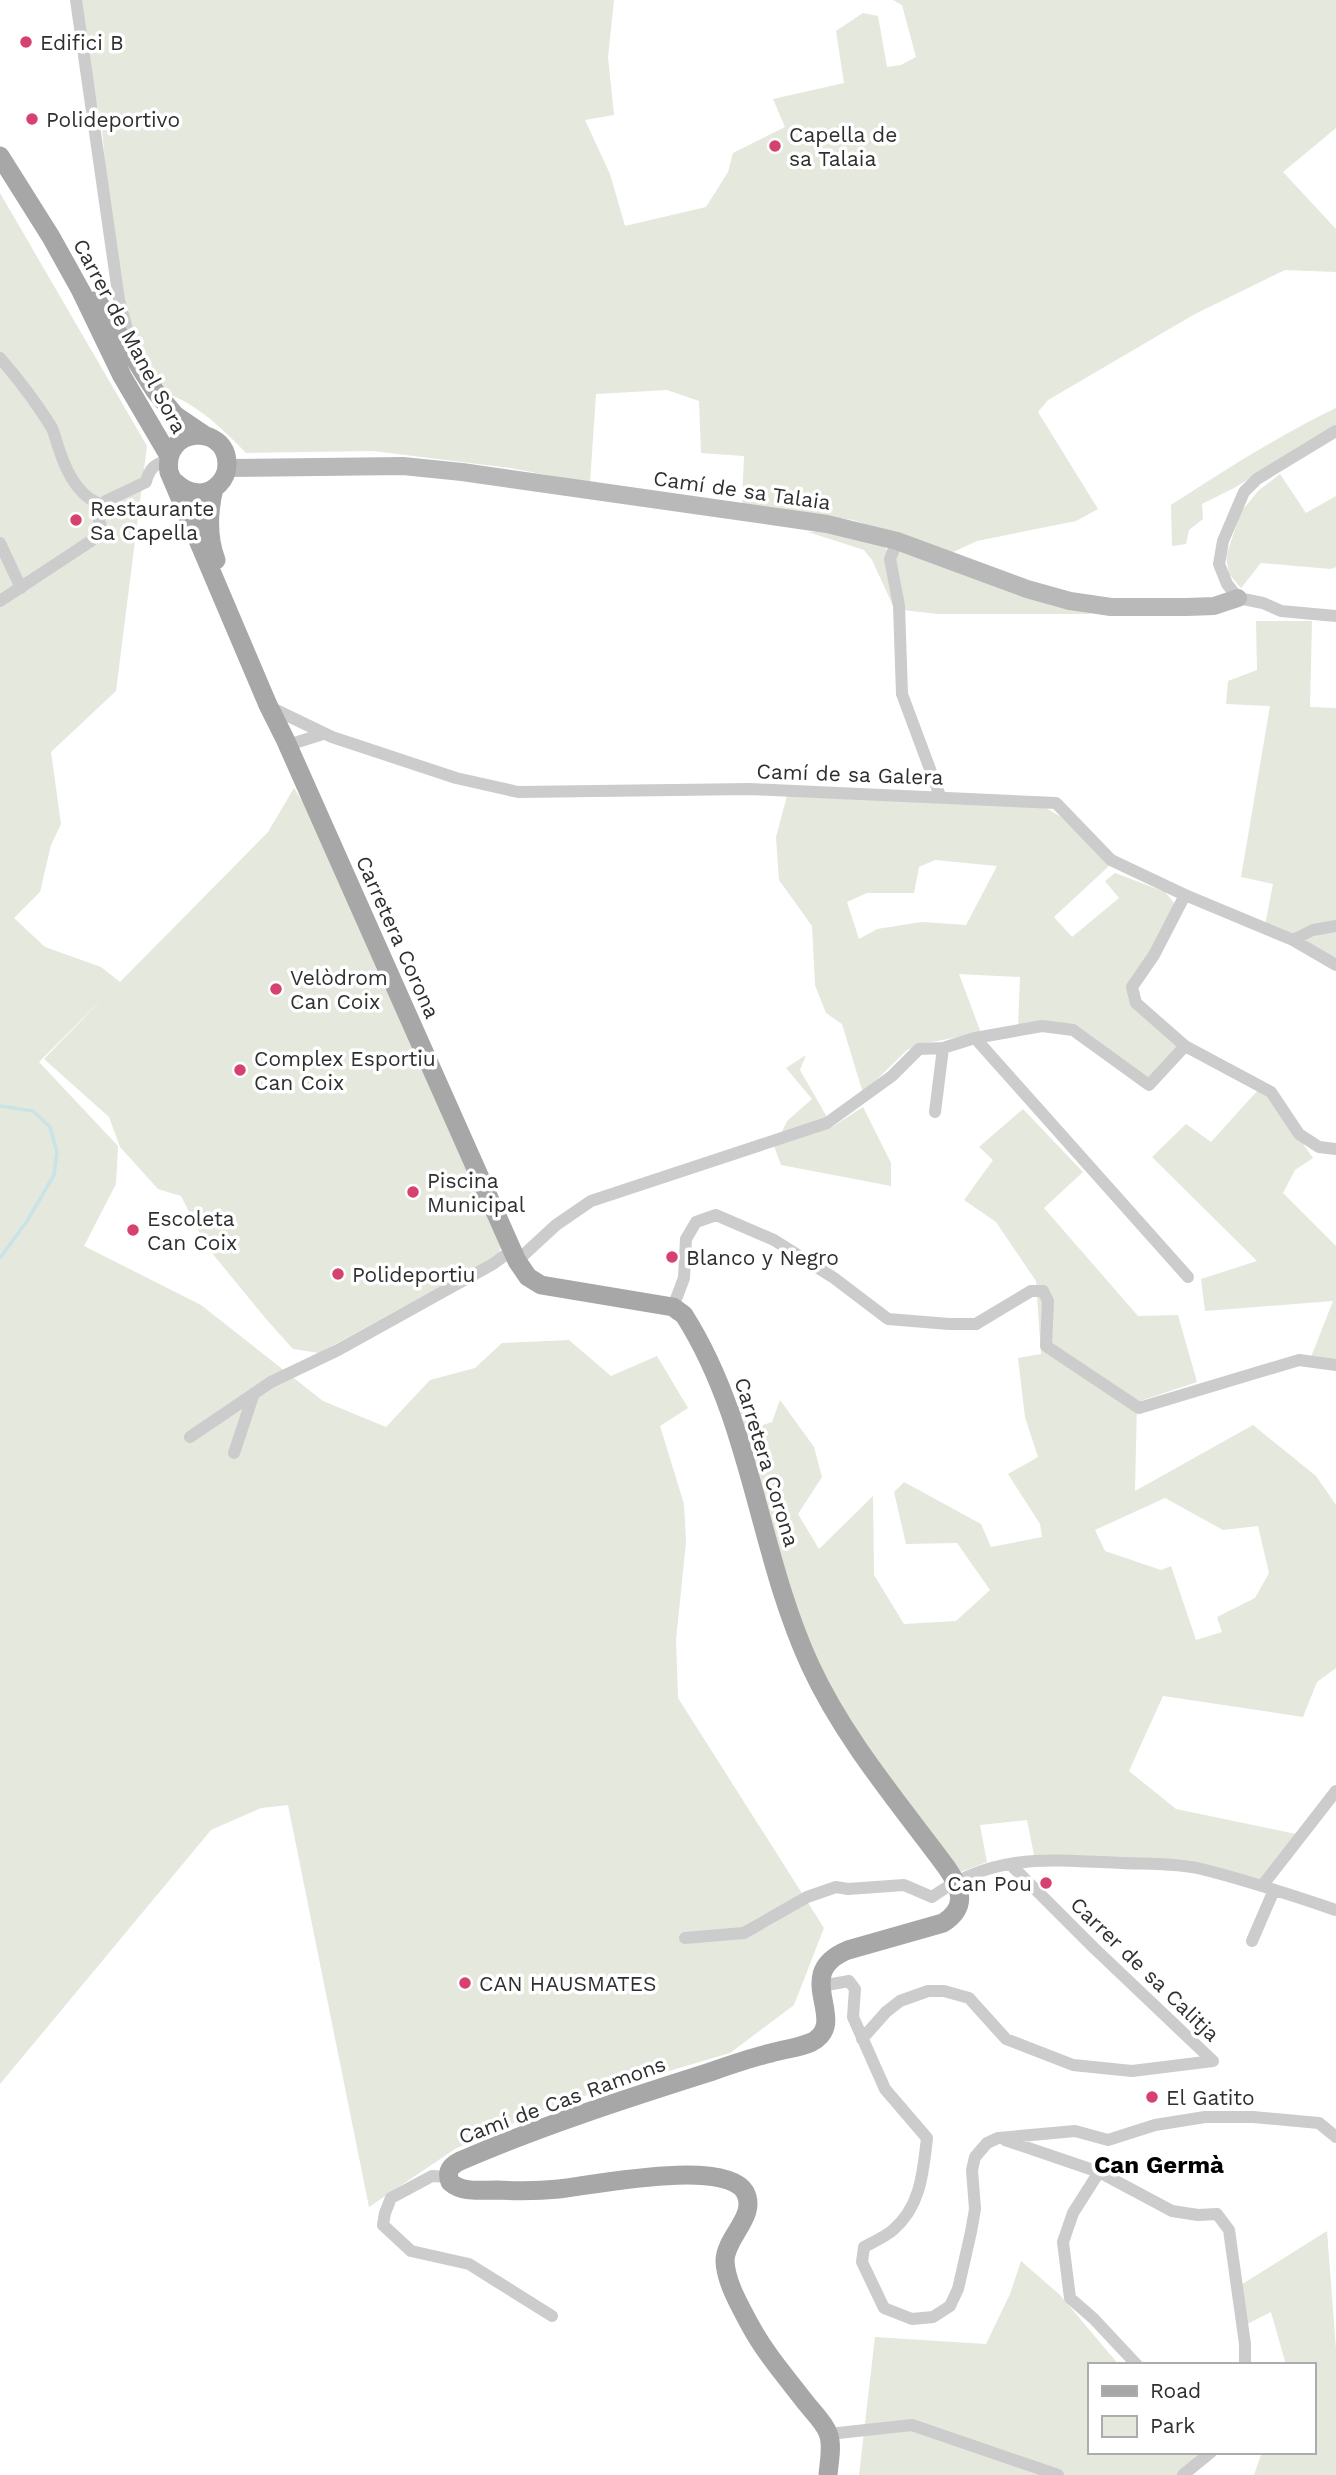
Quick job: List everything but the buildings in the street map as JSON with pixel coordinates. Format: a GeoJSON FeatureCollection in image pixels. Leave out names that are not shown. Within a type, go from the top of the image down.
{"type":"FeatureCollection","features":[{"type":"Feature","properties":{"kind":"main road","name":"Carrer de Manel Sora"},"geometry":{"type":"LineString","coordinates":[[0,156],[81,290],[119,369],[169,458]]}},
{"type":"Feature","properties":{"kind":"main road","name":"Carrer de Manel Sora"},"geometry":{"type":"LineString","coordinates":[[51,237],[88,286],[155,391],[175,415],[206,436]]}},
{"type":"Feature","properties":{"kind":"main road"},"geometry":{"type":"LineString","coordinates":[[206,436],[221,446],[226,456],[227,468],[223,479],[215,488],[201,493],[186,491],[175,482],[169,472],[169,458],[176,444],[187,437],[206,436]]}},
{"type":"Feature","properties":{"kind":"main road","name":"Carretera Corona"},"geometry":{"type":"LineString","coordinates":[[175,482],[202,553],[268,705],[514,1256],[528,1277],[541,1285],[673,1307],[684,1315],[692,1326],[725,1395],[746,1458],[778,1577],[809,1664],[835,1714],[955,1880]]}},
{"type":"Feature","properties":{"kind":"main road","name":"Carretera Corona"},"geometry":{"type":"LineString","coordinates":[[215,488],[208,517],[213,551],[285,738]]}},
{"type":"Feature","properties":{"kind":"main road"},"geometry":{"type":"LineString","coordinates":[[821,1986],[821,1974],[825,1964],[834,1956],[932,1927],[952,1917],[960,1901],[955,1880]]}},
{"type":"Feature","properties":{"kind":"main road","name":"Camí de Cas Ramons"},"geometry":{"type":"LineString","coordinates":[[821,1986],[826,2022],[824,2031],[809,2043],[755,2057],[522,2134],[452,2165],[448,2177],[450,2182],[461,2189],[531,2191],[676,2175],[705,2175],[736,2182],[745,2192],[748,2205],[725,2259],[732,2286],[752,2328],[775,2365],[829,2434]]}},
{"type":"Feature","properties":{"kind":"main road"},"geometry":{"type":"LineString","coordinates":[[828,2475],[829,2434]]}},
{"type":"Feature","properties":{"kind":"street"},"geometry":{"type":"LineString","coordinates":[[76,0],[119,300],[136,360]]}},
{"type":"Feature","properties":{"kind":"street"},"geometry":{"type":"LineString","coordinates":[[0,358],[29,391],[54,432],[59,450],[79,489],[88,499],[104,505]]}},
{"type":"Feature","properties":{"kind":"street"},"geometry":{"type":"LineString","coordinates":[[1336,430],[1257,478],[1244,492],[1223,541],[1219,564],[1227,584],[1238,598],[1281,611],[1336,616]]}},
{"type":"Feature","properties":{"kind":"street"},"geometry":{"type":"LineString","coordinates":[[0,601],[103,533],[99,520],[106,501],[146,482],[148,472],[155,464],[169,458]]}},
{"type":"Feature","properties":{"kind":"street","name":"Camí de sa Talaia"},"geometry":{"type":"LineString","coordinates":[[227,468],[403,466],[462,472],[827,524],[897,541],[1027,589],[1070,601],[1111,607],[1188,607],[1214,606],[1238,598]]}},
{"type":"Feature","properties":{"kind":"street"},"geometry":{"type":"LineString","coordinates":[[897,541],[890,559],[899,606],[902,694],[940,796]]}},
{"type":"Feature","properties":{"kind":"street"},"geometry":{"type":"LineString","coordinates":[[0,543],[21,589]]}},
{"type":"Feature","properties":{"kind":"street","name":"Camí de sa Galera"},"geometry":{"type":"LineString","coordinates":[[276,710],[323,734],[456,778],[518,792],[750,789],[1056,803],[1111,860],[1185,895],[1293,940],[1336,965]]}},
{"type":"Feature","properties":{"kind":"street"},"geometry":{"type":"LineString","coordinates":[[285,738],[305,726]]}},
{"type":"Feature","properties":{"kind":"street"},"geometry":{"type":"LineString","coordinates":[[285,738],[323,734]]}},
{"type":"Feature","properties":{"kind":"street"},"geometry":{"type":"LineString","coordinates":[[1185,895],[1154,955],[1132,987],[1136,1003],[1185,1046],[1271,1092],[1299,1134],[1319,1147],[1336,1149]]}},
{"type":"Feature","properties":{"kind":"street"},"geometry":{"type":"LineString","coordinates":[[1293,940],[1313,930],[1336,926]]}},
{"type":"Feature","properties":{"kind":"street"},"geometry":{"type":"LineString","coordinates":[[190,1437],[254,1393],[309,1362],[338,1350],[493,1264],[514,1256],[591,1201],[827,1124],[892,1076],[919,1049],[943,1048],[975,1038],[1042,1026],[1073,1030],[1149,1085],[1185,1046]]}},
{"type":"Feature","properties":{"kind":"street"},"geometry":{"type":"LineString","coordinates":[[975,1038],[1188,1277]]}},
{"type":"Feature","properties":{"kind":"street"},"geometry":{"type":"LineString","coordinates":[[935,1111],[943,1048]]}},
{"type":"Feature","properties":{"kind":"street"},"geometry":{"type":"LineString","coordinates":[[673,1307],[684,1278],[686,1239],[696,1222],[716,1215],[774,1240],[834,1278],[887,1319],[976,1324],[1031,1291],[1043,1291],[1048,1301],[1046,1346],[1139,1408],[1299,1360],[1336,1365]]}},
{"type":"Feature","properties":{"kind":"street"},"geometry":{"type":"LineString","coordinates":[[234,1453],[254,1393]]}},
{"type":"Feature","properties":{"kind":"street"},"geometry":{"type":"LineString","coordinates":[[1252,1941],[1268,1888],[1336,1791]]}},
{"type":"Feature","properties":{"kind":"street"},"geometry":{"type":"LineString","coordinates":[[685,1938],[744,1933],[807,1897],[831,1888],[904,1885],[932,1897],[955,1880],[981,1871],[1043,1860],[1183,1866],[1268,1888],[1336,1910]]}},
{"type":"Feature","properties":{"kind":"street","name":"Carrer de sa Calitja"},"geometry":{"type":"LineString","coordinates":[[862,2039],[886,2012],[900,2001],[928,1991],[944,1991],[969,1998],[1006,2039],[1073,2065],[1132,2071],[1213,2061],[1010,1864]]}},
{"type":"Feature","properties":{"kind":"street"},"geometry":{"type":"LineString","coordinates":[[821,1986],[849,1981],[855,1989],[853,2017],[885,2089],[927,2138],[921,2187],[909,2210],[893,2230],[864,2247],[862,2262],[884,2308],[912,2319],[933,2317],[950,2306],[958,2289],[975,2209],[972,2170],[975,2157],[987,2143],[998,2138],[1075,2131],[1108,2140],[1155,2125],[1205,2117],[1319,2123],[1336,2137]]}},
{"type":"Feature","properties":{"kind":"street"},"geometry":{"type":"LineString","coordinates":[[998,2138],[1099,2172],[1172,2211],[1198,2215],[1217,2214],[1230,2230],[1245,2344],[1245,2363]]}},
{"type":"Feature","properties":{"kind":"street"},"geometry":{"type":"LineString","coordinates":[[1099,2172],[1073,2214],[1063,2242],[1070,2298],[1135,2363]]}},
{"type":"Feature","properties":{"kind":"street"},"geometry":{"type":"LineString","coordinates":[[448,2177],[432,2176],[391,2198],[383,2225],[411,2251],[469,2264],[552,2316]]}},
{"type":"Feature","properties":{"kind":"street"},"geometry":{"type":"LineString","coordinates":[[829,2434],[912,2425],[1058,2475]]}},
{"type":"Feature","properties":{"kind":"street"},"geometry":{"type":"LineString","coordinates":[[1183,2475],[1208,2454]]}},
{"type":"Feature","properties":{"kind":"green space"},"geometry":{"type":"Polygon","coordinates":[[[77,0],[614,0],[608,57],[614,115],[585,120],[610,174],[625,226],[706,207],[728,172],[733,153],[785,127],[773,99],[844,83],[836,31],[863,13],[878,16],[887,67],[901,65],[916,57],[902,5],[893,0],[1336,0],[1336,128],[1283,172],[1336,229],[1336,272],[1285,270],[1195,314],[1048,400],[1038,412],[1098,509],[1076,521],[977,541],[951,553],[853,520],[742,505],[744,456],[701,453],[699,401],[667,390],[596,394],[590,483],[510,468],[373,451],[246,453],[194,407],[157,390],[134,355],[114,264],[102,128],[77,0]]]}},
{"type":"Feature","properties":{"kind":"green space"},"geometry":{"type":"Polygon","coordinates":[[[0,193],[147,446],[116,691],[51,752],[61,824],[51,845],[40,892],[14,918],[45,947],[101,967],[120,982],[268,832],[294,788],[310,814],[502,1245],[498,1255],[319,1353],[293,1349],[207,1247],[181,1196],[158,1189],[120,1147],[109,1117],[44,1059],[106,995],[39,1062],[118,1146],[116,1184],[84,1246],[201,1305],[323,1401],[386,1427],[430,1380],[475,1368],[502,1343],[569,1340],[611,1376],[657,1356],[688,1408],[660,1426],[684,1504],[686,1542],[676,1640],[678,1698],[824,1928],[794,2005],[730,2053],[557,2104],[455,2149],[369,2207],[288,1805],[261,1808],[211,1830],[0,2084],[0,193]]]}},
{"type":"Feature","properties":{"kind":"green space"},"geometry":{"type":"Polygon","coordinates":[[[1336,408],[1336,426],[1234,488],[1202,504],[1203,519],[1189,530],[1186,544],[1172,546],[1171,505],[1232,466],[1336,408]]]}},
{"type":"Feature","properties":{"kind":"green space"},"geometry":{"type":"Polygon","coordinates":[[[1280,474],[1306,513],[1336,496],[1336,567],[1331,569],[1261,563],[1241,588],[1229,574],[1226,556],[1241,512],[1258,491],[1280,474]]]}},
{"type":"Feature","properties":{"kind":"green space"},"geometry":{"type":"Polygon","coordinates":[[[828,531],[883,545],[887,550],[895,610],[872,560],[864,550],[808,532],[828,531]]]}},
{"type":"Feature","properties":{"kind":"green space"},"geometry":{"type":"Polygon","coordinates":[[[898,550],[1053,605],[1092,614],[937,614],[903,610],[894,559],[898,550]]]}},
{"type":"Feature","properties":{"kind":"green space"},"geometry":{"type":"Polygon","coordinates":[[[1256,621],[1312,621],[1310,707],[1336,708],[1336,920],[1292,937],[1265,925],[1273,884],[1241,877],[1270,706],[1226,704],[1228,681],[1257,670],[1256,621]]]}},
{"type":"Feature","properties":{"kind":"green space"},"geometry":{"type":"Polygon","coordinates":[[[787,796],[1041,805],[1061,817],[1109,866],[1054,917],[1072,937],[1119,898],[1105,881],[1115,873],[1165,892],[1175,904],[1130,987],[1177,1045],[1176,1052],[1147,1079],[1081,1029],[1018,1028],[1020,977],[959,974],[981,1033],[926,1043],[907,1050],[863,1093],[842,1024],[826,1013],[815,985],[812,926],[779,880],[776,837],[787,796]],[[935,860],[919,867],[914,893],[867,893],[847,902],[859,939],[877,929],[922,922],[966,925],[997,866],[935,860]]]}},
{"type":"Feature","properties":{"kind":"green space"},"geometry":{"type":"Polygon","coordinates":[[[1336,930],[1336,958],[1302,942],[1317,935],[1336,930]]]}},
{"type":"Feature","properties":{"kind":"green space"},"geometry":{"type":"Polygon","coordinates":[[[806,1055],[800,1070],[828,1119],[780,1136],[787,1121],[812,1099],[786,1068],[806,1055]]]}},
{"type":"Feature","properties":{"kind":"green space"},"geometry":{"type":"Polygon","coordinates":[[[1258,1090],[1267,1093],[1313,1158],[1295,1170],[1283,1193],[1336,1246],[1336,1362],[1311,1357],[1333,1301],[1205,1311],[1201,1279],[1257,1261],[1152,1157],[1186,1124],[1211,1142],[1258,1090]]]}},
{"type":"Feature","properties":{"kind":"green space"},"geometry":{"type":"Polygon","coordinates":[[[863,1107],[891,1163],[891,1186],[781,1165],[774,1146],[832,1127],[863,1107]]]}},
{"type":"Feature","properties":{"kind":"green space"},"geometry":{"type":"Polygon","coordinates":[[[1023,1109],[1083,1172],[1044,1208],[1138,1316],[1178,1315],[1197,1382],[1137,1402],[1135,1491],[1253,1425],[1316,1476],[1336,1505],[1336,1668],[1317,1682],[1303,1717],[1163,1696],[1129,1771],[1176,1809],[1296,1834],[1261,1880],[1193,1862],[1034,1855],[1027,1820],[980,1825],[987,1862],[958,1873],[840,1712],[782,1577],[736,1408],[749,1403],[756,1427],[772,1422],[780,1400],[814,1447],[822,1477],[798,1514],[819,1549],[873,1496],[874,1575],[904,1624],[956,1621],[990,1590],[957,1543],[906,1544],[894,1492],[904,1482],[981,1524],[991,1547],[1042,1537],[1040,1524],[1008,1474],[1038,1457],[1025,1417],[1018,1358],[1041,1354],[1036,1281],[996,1222],[964,1200],[993,1160],[979,1147],[1023,1109]],[[1165,1498],[1095,1530],[1105,1551],[1161,1570],[1171,1566],[1196,1640],[1222,1632],[1217,1617],[1255,1598],[1269,1573],[1258,1526],[1223,1530],[1165,1498]]]}},
{"type":"Feature","properties":{"kind":"green space"},"geometry":{"type":"Polygon","coordinates":[[[1327,2231],[1336,2349],[1336,2475],[1254,2475],[1261,2454],[1315,2454],[1315,2363],[1285,2363],[1271,2312],[1247,2324],[1239,2286],[1327,2231]]]}},
{"type":"Feature","properties":{"kind":"green space"},"geometry":{"type":"Polygon","coordinates":[[[1021,2261],[1060,2295],[1117,2363],[1088,2363],[1088,2454],[1196,2454],[1181,2475],[859,2475],[875,2337],[986,2344],[1010,2294],[1021,2261]]]}},
{"type":"Feature","properties":{"kind":"waterway"},"geometry":{"type":"LineString","coordinates":[[0,1106],[33,1111],[50,1127],[57,1152],[54,1175],[27,1221],[0,1258]]}},
{"type":"Feature","properties":{"kind":"place","name":"Edifici B"},"geometry":{"type":"Point","coordinates":[26,42]}},
{"type":"Feature","properties":{"kind":"place","name":"Polideportivo"},"geometry":{"type":"Point","coordinates":[32,119]}},
{"type":"Feature","properties":{"kind":"place","name":"Capella de sa Talaia"},"geometry":{"type":"Point","coordinates":[775,146]}},
{"type":"Feature","properties":{"kind":"place","name":"Restaurante Sa Capella"},"geometry":{"type":"Point","coordinates":[76,520]}},
{"type":"Feature","properties":{"kind":"place","name":"Velòdrom Can Coix"},"geometry":{"type":"Point","coordinates":[276,989]}},
{"type":"Feature","properties":{"kind":"place","name":"Complex Esportiu Can Coix"},"geometry":{"type":"Point","coordinates":[240,1070]}},
{"type":"Feature","properties":{"kind":"place","name":"Piscina Municipal"},"geometry":{"type":"Point","coordinates":[413,1192]}},
{"type":"Feature","properties":{"kind":"place","name":"Escoleta Can Coix"},"geometry":{"type":"Point","coordinates":[133,1230]}},
{"type":"Feature","properties":{"kind":"place","name":"Blanco y Negro"},"geometry":{"type":"Point","coordinates":[672,1257]}},
{"type":"Feature","properties":{"kind":"place","name":"Polideportiu"},"geometry":{"type":"Point","coordinates":[338,1274]}},
{"type":"Feature","properties":{"kind":"place","name":"Can Pou"},"geometry":{"type":"Point","coordinates":[1046,1883]}},
{"type":"Feature","properties":{"kind":"place","name":"CAN HAUSMATES"},"geometry":{"type":"Point","coordinates":[465,1983]}},
{"type":"Feature","properties":{"kind":"place","name":"El Gatito"},"geometry":{"type":"Point","coordinates":[1152,2097]}},
{"type":"Feature","properties":{"kind":"district","name":"Can Germà"},"geometry":{"type":"Point","coordinates":[1159,2165]}}]}
